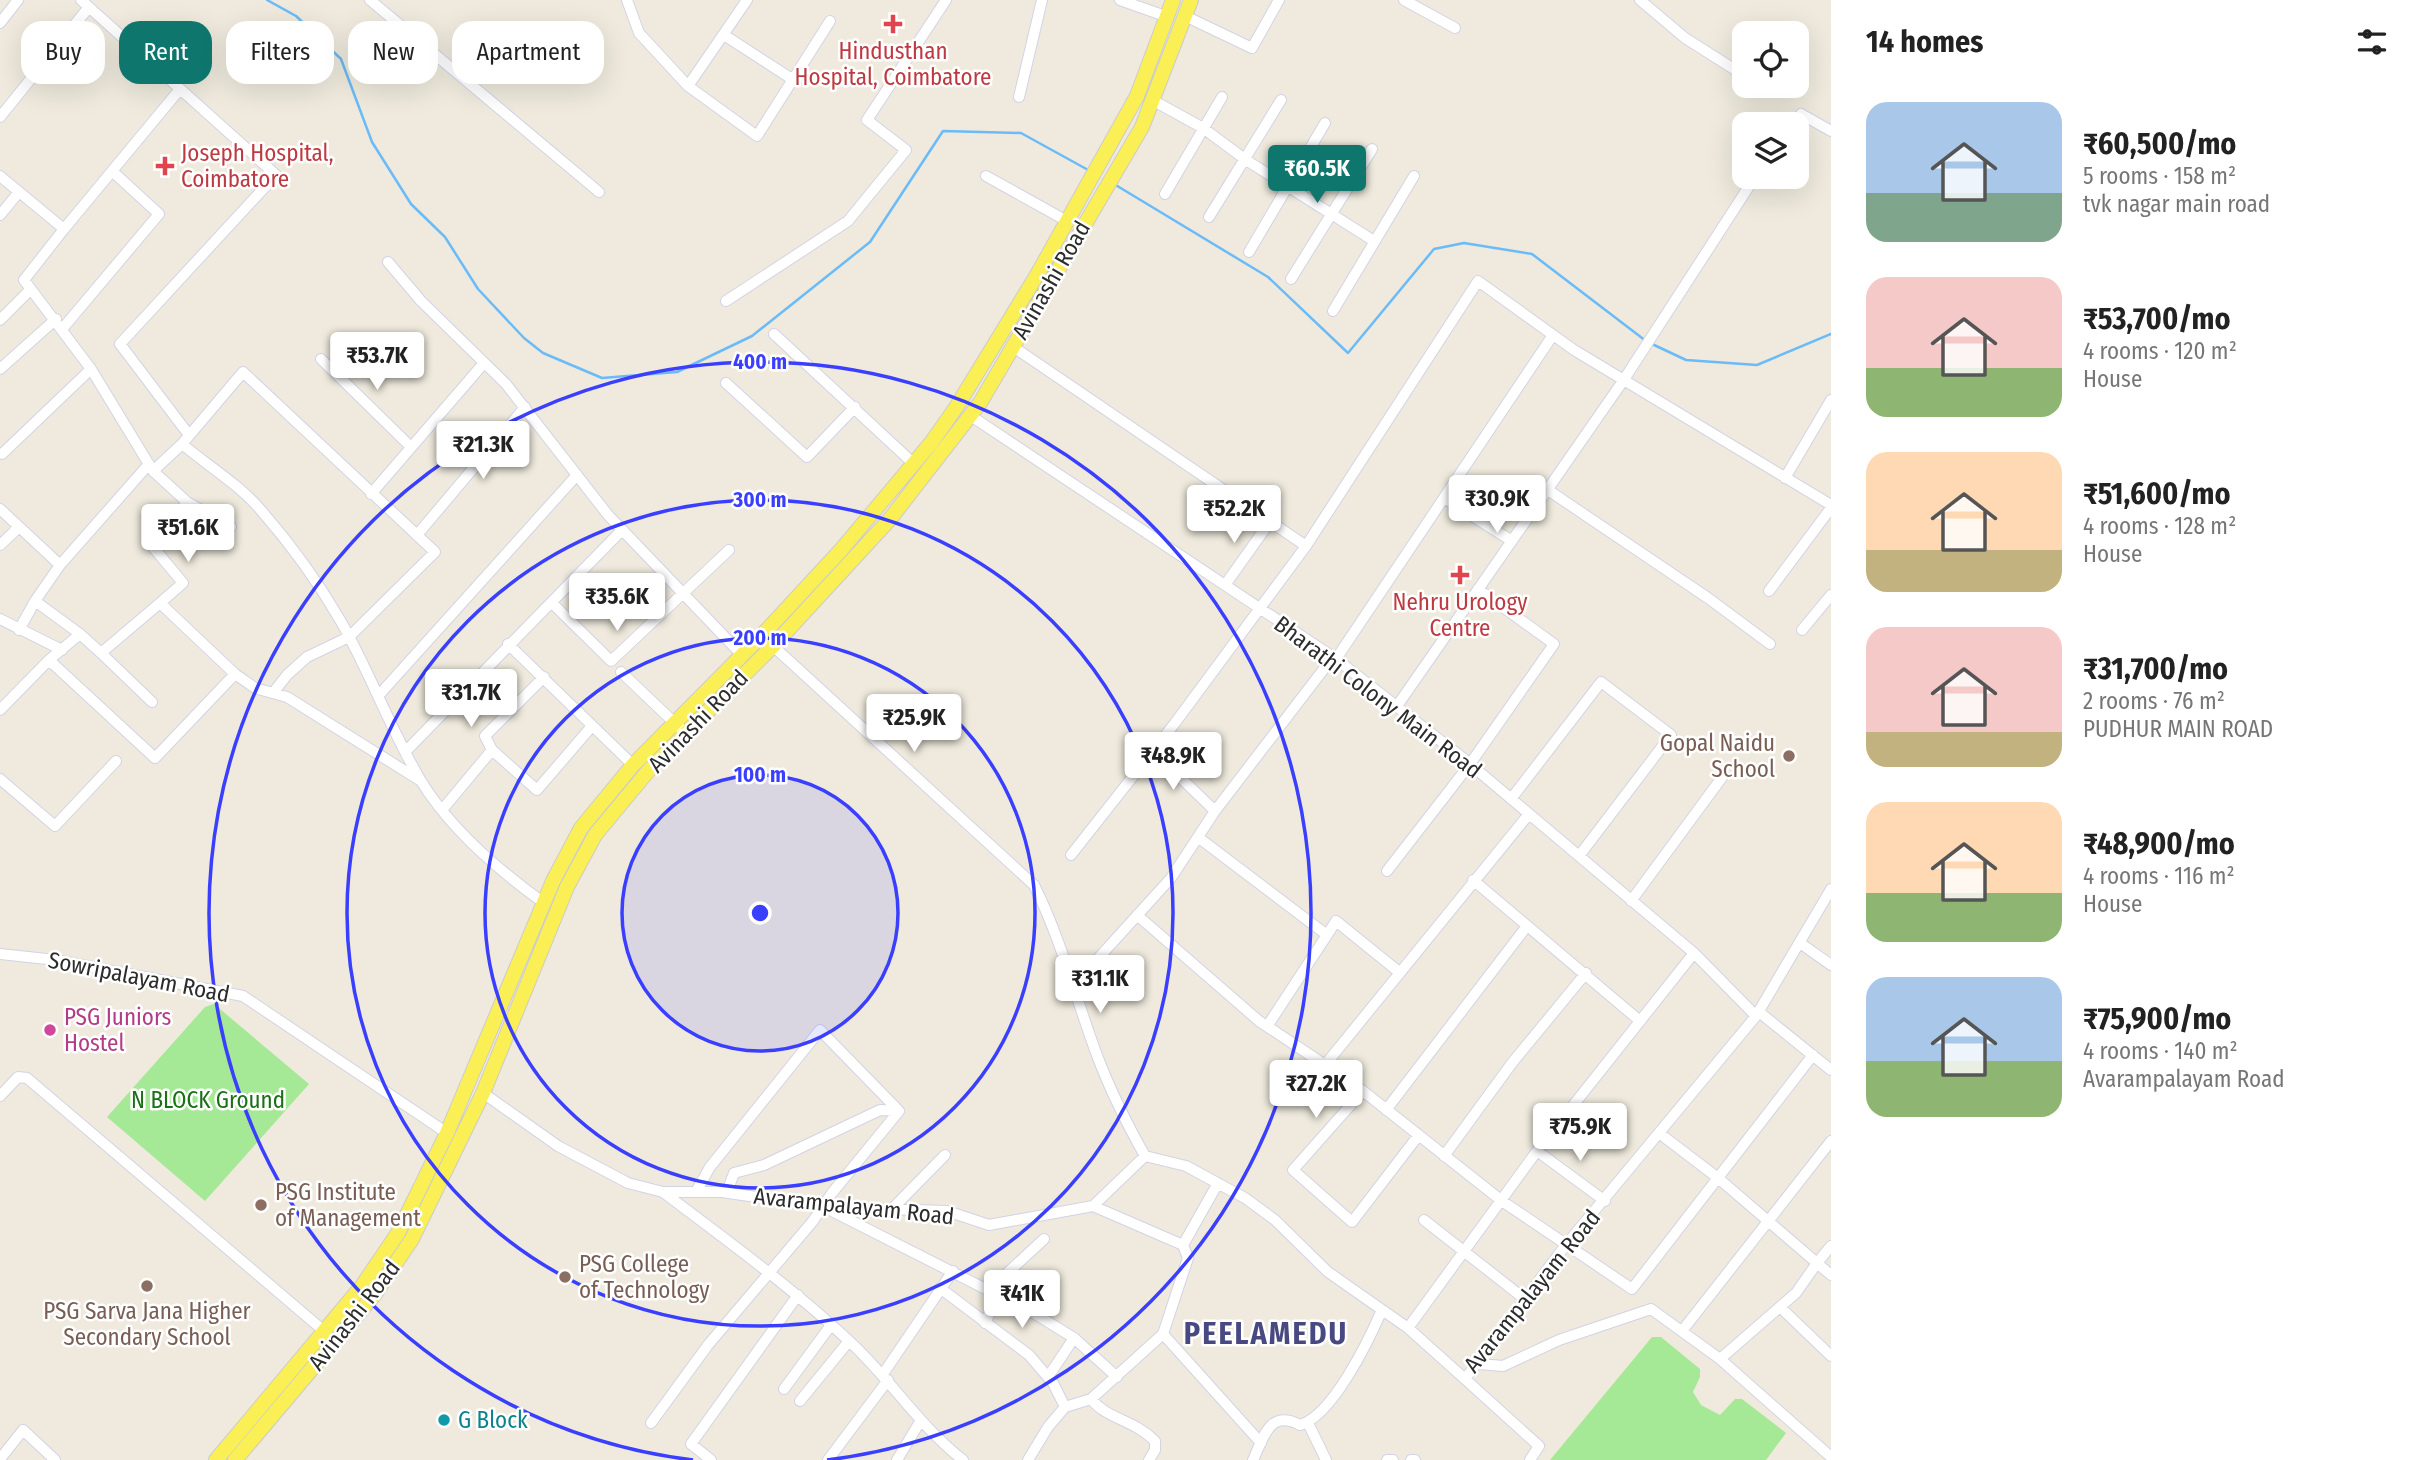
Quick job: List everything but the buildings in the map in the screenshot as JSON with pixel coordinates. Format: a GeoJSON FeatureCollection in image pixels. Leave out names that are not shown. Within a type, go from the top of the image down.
{"type":"FeatureCollection","features":[{"type":"Feature","properties":{"kind":"main road","name":"Avinashi Road"},"geometry":{"type":"LineString","coordinates":[[235,1460],[383,1283],[412,1239],[483,1093],[567,887],[595,835],[655,754],[674,723],[743,655],[841,550],[914,464],[957,406],[1137,96],[1173,0]]}},
{"type":"Feature","properties":{"kind":"main road","name":"Avinashi Road"},"geometry":{"type":"LineString","coordinates":[[216,1460],[362,1286],[398,1233],[447,1133],[544,903],[581,828],[633,765],[686,733],[773,646],[890,519],[971,416],[1123,159],[1154,101],[1191,0]]}},
{"type":"Feature","properties":{"kind":"street"},"geometry":{"type":"LineString","coordinates":[[0,23],[18,0]]}},
{"type":"Feature","properties":{"kind":"street"},"geometry":{"type":"LineString","coordinates":[[370,0],[599,192]]}},
{"type":"Feature","properties":{"kind":"street"},"geometry":{"type":"LineString","coordinates":[[627,0],[639,33],[688,86],[757,136],[830,21]]}},
{"type":"Feature","properties":{"kind":"street"},"geometry":{"type":"LineString","coordinates":[[688,86],[747,0]]}},
{"type":"Feature","properties":{"kind":"street"},"geometry":{"type":"LineString","coordinates":[[726,301],[848,221],[906,150],[867,120],[946,0]]}},
{"type":"Feature","properties":{"kind":"street"},"geometry":{"type":"LineString","coordinates":[[1019,97],[1042,0]]}},
{"type":"Feature","properties":{"kind":"street"},"geometry":{"type":"LineString","coordinates":[[1120,0],[1168,17]]}},
{"type":"Feature","properties":{"kind":"street"},"geometry":{"type":"LineString","coordinates":[[1185,16],[1252,48],[1279,0]]}},
{"type":"Feature","properties":{"kind":"street"},"geometry":{"type":"LineString","coordinates":[[1404,0],[1455,27]]}},
{"type":"Feature","properties":{"kind":"street"},"geometry":{"type":"LineString","coordinates":[[1640,0],[1685,38],[1732,68]]}},
{"type":"Feature","properties":{"kind":"street"},"geometry":{"type":"LineString","coordinates":[[0,117],[85,3],[276,175],[120,344],[186,439],[258,507],[340,618],[421,781],[442,810],[502,872],[544,903]]}},
{"type":"Feature","properties":{"kind":"street"},"geometry":{"type":"LineString","coordinates":[[724,35],[792,79]]}},
{"type":"Feature","properties":{"kind":"street"},"geometry":{"type":"LineString","coordinates":[[180,89],[24,280],[59,323],[91,369],[151,467],[187,502],[231,527]]}},
{"type":"Feature","properties":{"kind":"street"},"geometry":{"type":"LineString","coordinates":[[1165,194],[1222,97]]}},
{"type":"Feature","properties":{"kind":"street"},"geometry":{"type":"LineString","coordinates":[[1209,217],[1281,100]]}},
{"type":"Feature","properties":{"kind":"street"},"geometry":{"type":"LineString","coordinates":[[1154,101],[1203,128],[1246,160],[1374,241]]}},
{"type":"Feature","properties":{"kind":"street"},"geometry":{"type":"LineString","coordinates":[[1809,119],[1831,131]]}},
{"type":"Feature","properties":{"kind":"street"},"geometry":{"type":"LineString","coordinates":[[1249,252],[1325,123]]}},
{"type":"Feature","properties":{"kind":"street"},"geometry":{"type":"LineString","coordinates":[[1290,279],[1372,149]]}},
{"type":"Feature","properties":{"kind":"street"},"geometry":{"type":"LineString","coordinates":[[1,365],[59,323],[159,214],[112,171]]}},
{"type":"Feature","properties":{"kind":"street"},"geometry":{"type":"LineString","coordinates":[[0,176],[64,229]]}},
{"type":"Feature","properties":{"kind":"street"},"geometry":{"type":"LineString","coordinates":[[986,176],[1067,220]]}},
{"type":"Feature","properties":{"kind":"street"},"geometry":{"type":"LineString","coordinates":[[1333,311],[1414,176]]}},
{"type":"Feature","properties":{"kind":"street"},"geometry":{"type":"LineString","coordinates":[[1397,706],[1623,381],[1747,189]]}},
{"type":"Feature","properties":{"kind":"street"},"geometry":{"type":"LineString","coordinates":[[0,215],[19,192]]}},
{"type":"Feature","properties":{"kind":"street"},"geometry":{"type":"LineString","coordinates":[[388,262],[421,300],[525,407],[622,530],[743,655]]}},
{"type":"Feature","properties":{"kind":"street"},"geometry":{"type":"LineString","coordinates":[[1071,855],[1153,751],[1306,546],[1478,281],[1623,381],[1831,507],[1769,591]]}},
{"type":"Feature","properties":{"kind":"street"},"geometry":{"type":"LineString","coordinates":[[0,320],[31,289]]}},
{"type":"Feature","properties":{"kind":"street"},"geometry":{"type":"LineString","coordinates":[[774,334],[914,464]]}},
{"type":"Feature","properties":{"kind":"street"},"geometry":{"type":"LineString","coordinates":[[1074,985],[1171,878],[1215,811],[1334,658],[1553,335]]}},
{"type":"Feature","properties":{"kind":"street"},"geometry":{"type":"LineString","coordinates":[[1012,346],[1306,546]]}},
{"type":"Feature","properties":{"kind":"street"},"geometry":{"type":"LineString","coordinates":[[321,359],[411,447]]}},
{"type":"Feature","properties":{"kind":"street"},"geometry":{"type":"LineString","coordinates":[[371,494],[484,363]]}},
{"type":"Feature","properties":{"kind":"street"},"geometry":{"type":"LineString","coordinates":[[2,454],[91,369]]}},
{"type":"Feature","properties":{"kind":"street"},"geometry":{"type":"LineString","coordinates":[[19,630],[60,565],[151,467],[186,439],[243,372],[435,552],[349,637],[307,657],[287,675],[273,693]]}},
{"type":"Feature","properties":{"kind":"street"},"geometry":{"type":"LineString","coordinates":[[726,383],[807,457],[855,407]]}},
{"type":"Feature","properties":{"kind":"street"},"geometry":{"type":"LineString","coordinates":[[1785,478],[1831,400]]}},
{"type":"Feature","properties":{"kind":"street"},"geometry":{"type":"LineString","coordinates":[[417,536],[525,407]]}},
{"type":"Feature","properties":{"kind":"street","name":"Bharathi Colony Main Road"},"geometry":{"type":"LineString","coordinates":[[971,416],[1334,658],[1471,764],[1694,953],[1757,1014],[1831,1070]]}},
{"type":"Feature","properties":{"kind":"street"},"geometry":{"type":"LineString","coordinates":[[379,695],[577,475]]}},
{"type":"Feature","properties":{"kind":"street"},"geometry":{"type":"LineString","coordinates":[[1548,489],[1708,598],[1770,644]]}},
{"type":"Feature","properties":{"kind":"street"},"geometry":{"type":"LineString","coordinates":[[1444,498],[1512,541]]}},
{"type":"Feature","properties":{"kind":"street"},"geometry":{"type":"LineString","coordinates":[[101,653],[183,583],[153,547],[187,502]]}},
{"type":"Feature","properties":{"kind":"street"},"geometry":{"type":"LineString","coordinates":[[0,509],[60,565]]}},
{"type":"Feature","properties":{"kind":"street"},"geometry":{"type":"LineString","coordinates":[[1225,585],[1269,523]]}},
{"type":"Feature","properties":{"kind":"street"},"geometry":{"type":"LineString","coordinates":[[0,545],[18,528]]}},
{"type":"Feature","properties":{"kind":"street"},"geometry":{"type":"LineString","coordinates":[[406,751],[622,530]]}},
{"type":"Feature","properties":{"kind":"street"},"geometry":{"type":"LineString","coordinates":[[552,603],[611,661],[729,550]]}},
{"type":"Feature","properties":{"kind":"street"},"geometry":{"type":"LineString","coordinates":[[1387,871],[1471,764],[1554,644],[1478,589]]}},
{"type":"Feature","properties":{"kind":"street"},"geometry":{"type":"LineString","coordinates":[[1802,630],[1831,595]]}},
{"type":"Feature","properties":{"kind":"street"},"geometry":{"type":"LineString","coordinates":[[35,601],[80,634],[152,702]]}},
{"type":"Feature","properties":{"kind":"street"},"geometry":{"type":"LineString","coordinates":[[160,603],[235,674],[255,688],[287,696],[421,781]]}},
{"type":"Feature","properties":{"kind":"street"},"geometry":{"type":"LineString","coordinates":[[0,619],[62,650]]}},
{"type":"Feature","properties":{"kind":"street"},"geometry":{"type":"LineString","coordinates":[[0,710],[49,660],[80,634]]}},
{"type":"Feature","properties":{"kind":"street"},"geometry":{"type":"LineString","coordinates":[[508,644],[633,765]]}},
{"type":"Feature","properties":{"kind":"street"},"geometry":{"type":"LineString","coordinates":[[773,646],[1034,885],[1051,919],[1098,1057],[1144,1156],[1093,1206],[1183,1245],[1188,1258],[1163,1334],[1091,1399],[1065,1407],[1048,1427],[1028,1460]]}},
{"type":"Feature","properties":{"kind":"street"},"geometry":{"type":"LineString","coordinates":[[49,660],[155,758],[235,674]]}},
{"type":"Feature","properties":{"kind":"street"},"geometry":{"type":"LineString","coordinates":[[621,671],[686,733]]}},
{"type":"Feature","properties":{"kind":"street"},"geometry":{"type":"LineString","coordinates":[[544,677],[485,736],[492,750],[537,790],[592,726]]}},
{"type":"Feature","properties":{"kind":"street"},"geometry":{"type":"LineString","coordinates":[[1511,799],[1601,682],[1671,735],[1579,856]]}},
{"type":"Feature","properties":{"kind":"street"},"geometry":{"type":"LineString","coordinates":[[442,810],[492,750]]}},
{"type":"Feature","properties":{"kind":"street"},"geometry":{"type":"LineString","coordinates":[[1153,751],[1215,811]]}},
{"type":"Feature","properties":{"kind":"street"},"geometry":{"type":"LineString","coordinates":[[0,779],[55,826],[116,761]]}},
{"type":"Feature","properties":{"kind":"street"},"geometry":{"type":"LineString","coordinates":[[1631,901],[1723,776]]}},
{"type":"Feature","properties":{"kind":"street"},"geometry":{"type":"LineString","coordinates":[[1325,1065],[1529,814]]}},
{"type":"Feature","properties":{"kind":"street"},"geometry":{"type":"LineString","coordinates":[[1199,838],[1327,934]]}},
{"type":"Feature","properties":{"kind":"street"},"geometry":{"type":"LineString","coordinates":[[1474,880],[1587,973],[1640,1021]]}},
{"type":"Feature","properties":{"kind":"street","name":"Avarampalayam Road"},"geometry":{"type":"LineString","coordinates":[[1144,1156],[1186,1166],[1275,1220],[1328,1272],[1381,1312],[1408,1328],[1465,1379],[1479,1364],[1565,1246],[1605,1201],[1757,1014],[1831,889]]}},
{"type":"Feature","properties":{"kind":"street"},"geometry":{"type":"LineString","coordinates":[[1137,915],[1268,1025],[1363,1091],[1502,1201],[1632,1289],[1813,1055]]}},
{"type":"Feature","properties":{"kind":"street"},"geometry":{"type":"LineString","coordinates":[[1268,1025],[1336,921],[1399,972]]}},
{"type":"Feature","properties":{"kind":"street"},"geometry":{"type":"LineString","coordinates":[[1386,1110],[1527,926]]}},
{"type":"Feature","properties":{"kind":"street"},"geometry":{"type":"LineString","coordinates":[[1800,943],[1831,965]]}},
{"type":"Feature","properties":{"kind":"street"},"geometry":{"type":"LineString","coordinates":[[1408,1328],[1502,1201],[1536,1150],[1694,953]]}},
{"type":"Feature","properties":{"kind":"street","name":"Sowripalayam Road"},"geometry":{"type":"LineString","coordinates":[[0,954],[56,960],[243,996],[447,1133]]}},
{"type":"Feature","properties":{"kind":"street"},"geometry":{"type":"LineString","coordinates":[[1444,1156],[1512,1063],[1587,973]]}},
{"type":"Feature","properties":{"kind":"street"},"geometry":{"type":"LineString","coordinates":[[697,1190],[710,1167],[820,1031],[899,1111]]}},
{"type":"Feature","properties":{"kind":"street"},"geometry":{"type":"LineString","coordinates":[[0,1096],[18,1077],[27,1078],[324,1331]]}},
{"type":"Feature","properties":{"kind":"street"},"geometry":{"type":"LineString","coordinates":[[1363,1091],[1293,1170],[1352,1222],[1418,1136]]}},
{"type":"Feature","properties":{"kind":"street","name":"Avarampalayam Road"},"geometry":{"type":"LineString","coordinates":[[483,1093],[558,1146],[628,1183],[663,1192],[727,1192],[824,1207],[947,1211],[989,1225],[1093,1206]]}},
{"type":"Feature","properties":{"kind":"street"},"geometry":{"type":"LineString","coordinates":[[727,1192],[734,1173],[764,1165],[880,1110],[899,1111]]}},
{"type":"Feature","properties":{"kind":"street"},"geometry":{"type":"LineString","coordinates":[[651,1423],[768,1272],[824,1207],[899,1111]]}},
{"type":"Feature","properties":{"kind":"street"},"geometry":{"type":"LineString","coordinates":[[1659,1133],[1718,1178],[1831,1275]]}},
{"type":"Feature","properties":{"kind":"street"},"geometry":{"type":"LineString","coordinates":[[1682,1331],[1831,1141]]}},
{"type":"Feature","properties":{"kind":"street"},"geometry":{"type":"LineString","coordinates":[[1536,1150],[1605,1201]]}},
{"type":"Feature","properties":{"kind":"street"},"geometry":{"type":"LineString","coordinates":[[892,1209],[946,1155]]}},
{"type":"Feature","properties":{"kind":"street"},"geometry":{"type":"LineString","coordinates":[[1183,1245],[1218,1183]]}},
{"type":"Feature","properties":{"kind":"street"},"geometry":{"type":"LineString","coordinates":[[663,1192],[798,1296],[849,1341],[886,1377],[921,1420],[963,1460]]}},
{"type":"Feature","properties":{"kind":"street"},"geometry":{"type":"LineString","coordinates":[[824,1207],[953,1270],[1037,1315],[1074,1338],[1117,1377]]}},
{"type":"Feature","properties":{"kind":"street"},"geometry":{"type":"LineString","coordinates":[[1424,1220],[1525,1300]]}},
{"type":"Feature","properties":{"kind":"street"},"geometry":{"type":"LineString","coordinates":[[985,1323],[994,1293],[1044,1239]]}},
{"type":"Feature","properties":{"kind":"street"},"geometry":{"type":"LineString","coordinates":[[1720,1359],[1796,1293],[1831,1246]]}},
{"type":"Feature","properties":{"kind":"street"},"geometry":{"type":"LineString","coordinates":[[828,1460],[886,1377],[953,1270]]}},
{"type":"Feature","properties":{"kind":"street"},"geometry":{"type":"LineString","coordinates":[[940,1288],[1029,1355],[1048,1377],[1065,1407]]}},
{"type":"Feature","properties":{"kind":"street"},"geometry":{"type":"LineString","coordinates":[[711,1460],[691,1444],[798,1296]]}},
{"type":"Feature","properties":{"kind":"street"},"geometry":{"type":"LineString","coordinates":[[1780,1307],[1831,1356]]}},
{"type":"Feature","properties":{"kind":"street"},"geometry":{"type":"LineString","coordinates":[[1479,1364],[1503,1366],[1559,1340],[1651,1309],[1720,1359],[1831,1457]]}},
{"type":"Feature","properties":{"kind":"street"},"geometry":{"type":"LineString","coordinates":[[1253,1460],[1261,1443],[1280,1419],[1285,1418],[1300,1425],[1316,1419],[1370,1338],[1381,1312]]}},
{"type":"Feature","properties":{"kind":"street"},"geometry":{"type":"LineString","coordinates":[[784,1389],[831,1325]]}},
{"type":"Feature","properties":{"kind":"street"},"geometry":{"type":"LineString","coordinates":[[1163,1334],[1261,1443]]}},
{"type":"Feature","properties":{"kind":"street"},"geometry":{"type":"LineString","coordinates":[[1048,1377],[1074,1338]]}},
{"type":"Feature","properties":{"kind":"street"},"geometry":{"type":"LineString","coordinates":[[800,1401],[849,1341]]}},
{"type":"Feature","properties":{"kind":"street"},"geometry":{"type":"LineString","coordinates":[[1465,1379],[1539,1446],[1530,1460]]}},
{"type":"Feature","properties":{"kind":"street"},"geometry":{"type":"LineString","coordinates":[[1091,1399],[1100,1409],[1135,1423],[1155,1441],[1155,1450],[1149,1460]]}},
{"type":"Feature","properties":{"kind":"street"},"geometry":{"type":"LineString","coordinates":[[897,1460],[921,1420]]}},
{"type":"Feature","properties":{"kind":"street"},"geometry":{"type":"LineString","coordinates":[[1308,1423],[1326,1460]]}},
{"type":"Feature","properties":{"kind":"street"},"geometry":{"type":"LineString","coordinates":[[0,1459],[23,1430],[55,1460]]}},
{"type":"Feature","properties":{"kind":"street"},"geometry":{"type":"LineString","coordinates":[[1387,1460],[1393,1460]]}},
{"type":"Feature","properties":{"kind":"green space","name":"N BLOCK Ground"},"geometry":{"type":"Polygon","coordinates":[[[214,1004],[309,1084],[205,1201],[107,1117],[205,1007],[214,1004]]]}},
{"type":"Feature","properties":{"kind":"green space"},"geometry":{"type":"Polygon","coordinates":[[[1652,1337],[1661,1337],[1700,1369],[1700,1377],[1693,1392],[1701,1405],[1720,1415],[1735,1399],[1742,1399],[1786,1433],[1766,1460],[1550,1460],[1652,1337]]]}},
{"type":"Feature","properties":{"kind":"waterway"},"geometry":{"type":"LineString","coordinates":[[267,0],[296,16],[341,59],[372,142],[411,204],[445,237],[478,289],[524,338],[543,353],[602,378],[677,372],[752,336],[870,242],[943,131],[1021,133],[1090,171]]}},
{"type":"Feature","properties":{"kind":"waterway"},"geometry":{"type":"LineString","coordinates":[[1114,184],[1268,277],[1348,353],[1434,249],[1464,243],[1532,254],[1646,341]]}},
{"type":"Feature","properties":{"kind":"waterway"},"geometry":{"type":"LineString","coordinates":[[1652,344],[1686,360],[1757,365],[1831,334]]}},
{"type":"Feature","properties":{"kind":"place","name":"Hindusthan Hospital, Coimbatore"},"geometry":{"type":"Point","coordinates":[893,24]}},
{"type":"Feature","properties":{"kind":"place","name":"Joseph Hospital, Coimbatore"},"geometry":{"type":"Point","coordinates":[165,166]}},
{"type":"Feature","properties":{"kind":"place","name":"Nehru Urology Centre"},"geometry":{"type":"Point","coordinates":[1460,575]}},
{"type":"Feature","properties":{"kind":"place","name":"Gopal Naidu School"},"geometry":{"type":"Point","coordinates":[1789,756]}},
{"type":"Feature","properties":{"kind":"place","name":"PSG Juniors Hostel"},"geometry":{"type":"Point","coordinates":[50,1030]}},
{"type":"Feature","properties":{"kind":"place","name":"PSG Institute of Management"},"geometry":{"type":"Point","coordinates":[261,1205]}},
{"type":"Feature","properties":{"kind":"place","name":"PSG College of Technology"},"geometry":{"type":"Point","coordinates":[565,1277]}},
{"type":"Feature","properties":{"kind":"place","name":"PSG Sarva Jana Higher Secondary School"},"geometry":{"type":"Point","coordinates":[147,1286]}},
{"type":"Feature","properties":{"kind":"place","name":"G Block"},"geometry":{"type":"Point","coordinates":[444,1420]}},
{"type":"Feature","properties":{"kind":"district","name":"PEELAMEDU"},"geometry":{"type":"Point","coordinates":[1266,1334]}}]}
